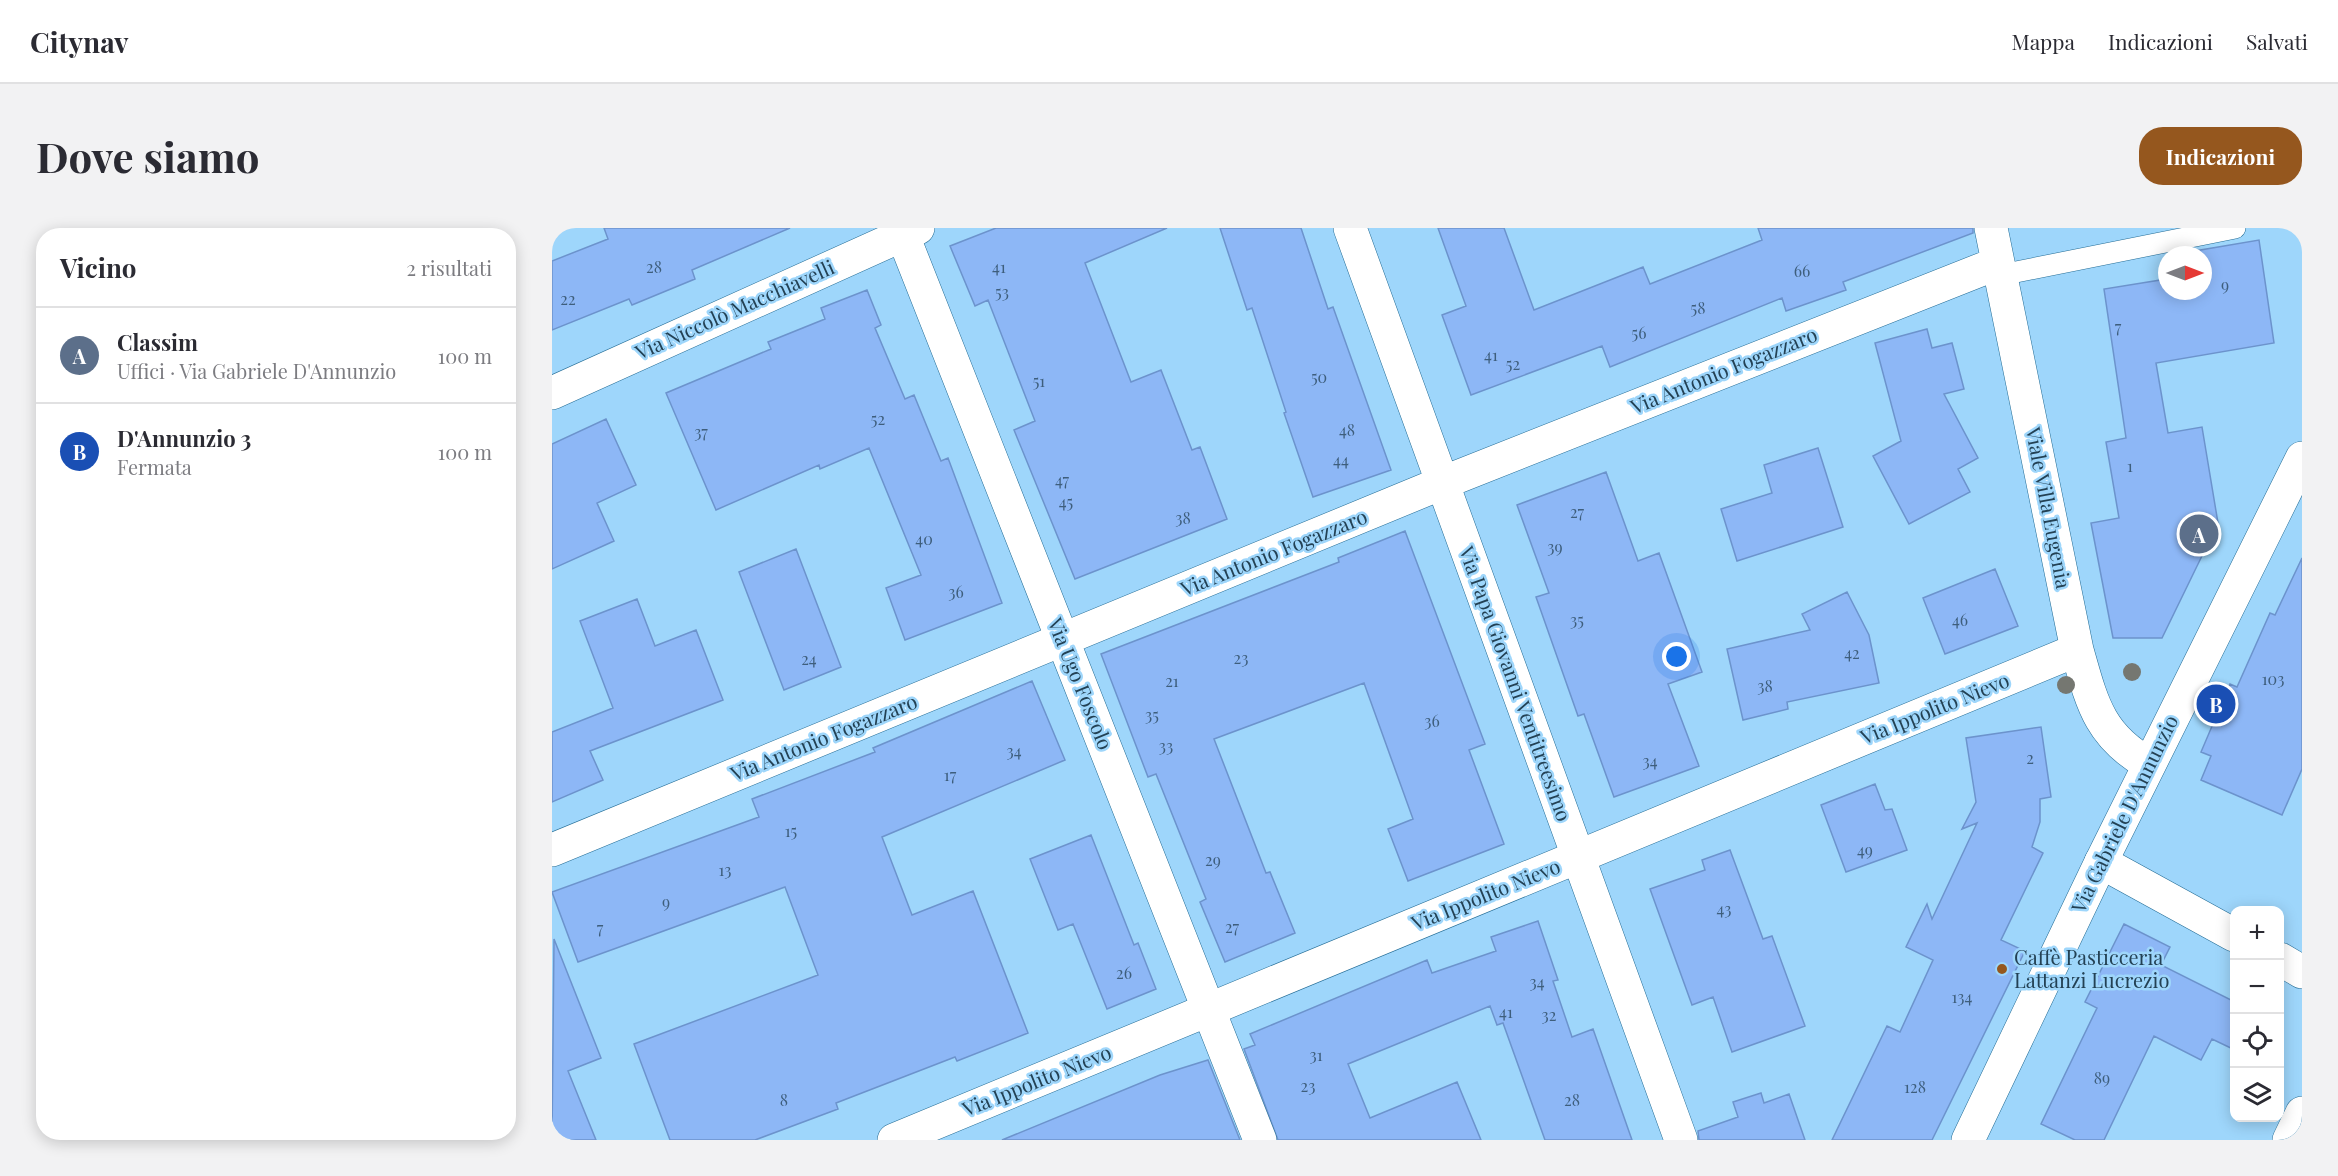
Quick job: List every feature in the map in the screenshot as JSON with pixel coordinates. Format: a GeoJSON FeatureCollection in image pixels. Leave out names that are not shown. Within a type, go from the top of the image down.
{"type":"FeatureCollection","features":[{"type":"Feature","properties":{"kind":"street","name":"Via Papa Giovanni Ventitreesimo"},"geometry":{"type":"LineString","coordinates":[[1350,228],[1681,1140]]}},
{"type":"Feature","properties":{"kind":"street","name":"Viale Villa Eugenia"},"geometry":{"type":"LineString","coordinates":[[1991,228],[2077,650],[2096,710],[2110,735],[2126,751],[2149,764]]}},
{"type":"Feature","properties":{"kind":"street","name":"Via Niccolò Macchiavelli"},"geometry":{"type":"LineString","coordinates":[[552,393],[907,230]]}},
{"type":"Feature","properties":{"kind":"street","name":"Via Ugo Foscolo"},"geometry":{"type":"LineString","coordinates":[[907,230],[1063,640],[1260,1140]]}},
{"type":"Feature","properties":{"kind":"street","name":"Via Antonio Fogazzaro"},"geometry":{"type":"LineString","coordinates":[[552,850],[1443,483],[1999,269]]}},
{"type":"Feature","properties":{"kind":"street","name":"Via Gabriele D'Annunzio"},"geometry":{"type":"LineString","coordinates":[[1968,1140],[2101,862],[2302,458]]}},
{"type":"Feature","properties":{"kind":"street","name":"Via Ippolito Nievo"},"geometry":{"type":"LineString","coordinates":[[894,1140],[2077,650]]}},
{"type":"Feature","properties":{"kind":"street"},"geometry":{"type":"LineString","coordinates":[[2101,862],[2230,932]]}},
{"type":"Feature","properties":{"kind":"street"},"geometry":{"type":"LineString","coordinates":[[2282,960],[2302,972]]}},
{"type":"Feature","properties":{"kind":"street"},"geometry":{"type":"LineString","coordinates":[[2289,1140],[2302,1113]]}},
{"type":"Feature","properties":{"kind":"lane"},"geometry":{"type":"LineString","coordinates":[[1999,269],[2235,228]]}},
{"type":"Feature","properties":{"kind":"building"},"geometry":{"type":"Polygon","coordinates":[[[604,228],[790,228],[692,270],[695,279],[632,305],[629,299],[552,330],[552,261],[608,239],[604,228]]]}},
{"type":"Feature","properties":{"kind":"building"},"geometry":{"type":"Polygon","coordinates":[[[996,228],[1167,228],[1085,263],[1131,382],[1161,370],[1192,450],[1200,447],[1227,519],[1075,579],[1014,430],[1035,421],[988,300],[975,306],[950,246],[996,228]]]}},
{"type":"Feature","properties":{"kind":"building"},"geometry":{"type":"Polygon","coordinates":[[[1220,228],[1301,228],[1328,309],[1333,307],[1391,470],[1313,497],[1252,308],[1247,310],[1220,228]]]}},
{"type":"Feature","properties":{"kind":"building"},"geometry":{"type":"Polygon","coordinates":[[[1438,228],[1504,228],[1534,310],[1643,267],[1650,284],[1762,240],[1758,228],[1973,228],[1973,233],[1843,282],[1846,290],[1786,311],[1782,298],[1610,367],[1602,346],[1471,395],[1442,315],[1466,306],[1438,228]]]}},
{"type":"Feature","properties":{"kind":"building"},"geometry":{"type":"Polygon","coordinates":[[[2259,240],[2274,343],[2156,363],[2168,433],[2202,427],[2218,523],[2162,638],[2113,638],[2091,523],[2119,518],[2106,442],[2126,438],[2104,289],[2158,280],[2158,300],[2212,300],[2212,248],[2259,240]]]}},
{"type":"Feature","properties":{"kind":"building"},"geometry":{"type":"Polygon","coordinates":[[[867,290],[881,325],[875,328],[905,399],[914,395],[941,461],[948,458],[1002,603],[905,640],[886,588],[921,575],[869,448],[820,469],[819,465],[716,510],[666,393],[771,349],[768,342],[825,319],[821,308],[867,290]]]}},
{"type":"Feature","properties":{"kind":"building"},"geometry":{"type":"Polygon","coordinates":[[[1927,329],[1932,348],[1952,343],[1964,389],[1944,394],[1978,458],[1958,469],[1970,492],[1909,524],[1873,456],[1901,441],[1875,343],[1927,329]]]}},
{"type":"Feature","properties":{"kind":"building"},"geometry":{"type":"Polygon","coordinates":[[[606,419],[636,485],[597,503],[614,541],[552,569],[552,444],[606,419]]]}},
{"type":"Feature","properties":{"kind":"building"},"geometry":{"type":"Polygon","coordinates":[[[1818,448],[1843,527],[1737,561],[1721,509],[1772,493],[1764,465],[1818,448]]]}},
{"type":"Feature","properties":{"kind":"building"},"geometry":{"type":"Polygon","coordinates":[[[1606,472],[1638,561],[1659,553],[1702,672],[1668,684],[1699,766],[1614,797],[1584,714],[1578,716],[1536,597],[1549,593],[1517,505],[1606,472]]]}},
{"type":"Feature","properties":{"kind":"building"},"geometry":{"type":"Polygon","coordinates":[[[1405,531],[1485,744],[1469,750],[1504,844],[1408,881],[1388,829],[1413,819],[1364,683],[1214,739],[1266,873],[1270,872],[1295,933],[1225,962],[1200,902],[1206,899],[1156,774],[1148,777],[1101,654],[1339,562],[1338,558],[1405,531]]]}},
{"type":"Feature","properties":{"kind":"building"},"geometry":{"type":"Polygon","coordinates":[[[796,549],[841,667],[784,690],[739,572],[796,549]]]}},
{"type":"Feature","properties":{"kind":"building"},"geometry":{"type":"Polygon","coordinates":[[[2302,558],[2302,769],[2282,815],[2201,780],[2211,756],[2201,752],[2230,684],[2237,687],[2270,613],[2275,615],[2302,558]]]}},
{"type":"Feature","properties":{"kind":"building"},"geometry":{"type":"Polygon","coordinates":[[[1995,569],[2018,626],[1945,654],[1923,598],[1995,569]]]}},
{"type":"Feature","properties":{"kind":"building"},"geometry":{"type":"Polygon","coordinates":[[[1847,592],[1869,635],[1879,683],[1787,702],[1788,709],[1743,720],[1727,649],[1810,630],[1802,614],[1847,592]]]}},
{"type":"Feature","properties":{"kind":"building"},"geometry":{"type":"Polygon","coordinates":[[[637,599],[655,646],[696,630],[723,700],[590,751],[603,780],[552,802],[552,732],[613,708],[580,621],[637,599]]]}},
{"type":"Feature","properties":{"kind":"building"},"geometry":{"type":"Polygon","coordinates":[[[1032,681],[1065,760],[882,837],[912,915],[973,891],[1028,1033],[957,1061],[955,1057],[836,1103],[838,1109],[755,1140],[670,1140],[634,1044],[818,975],[785,887],[578,962],[552,892],[759,817],[752,799],[875,752],[873,748],[1032,681]]]}},
{"type":"Feature","properties":{"kind":"building"},"geometry":{"type":"Polygon","coordinates":[[[2041,727],[2051,797],[2040,799],[2040,822],[2032,847],[2043,853],[2001,940],[2025,951],[1932,1140],[1832,1140],[1887,1026],[1900,1032],[1933,960],[1906,947],[1927,904],[1932,919],[1977,823],[1962,829],[1976,802],[1966,738],[2041,727]]]}},
{"type":"Feature","properties":{"kind":"building"},"geometry":{"type":"Polygon","coordinates":[[[1875,784],[1885,810],[1892,809],[1907,850],[1846,872],[1821,805],[1875,784]]]}},
{"type":"Feature","properties":{"kind":"building"},"geometry":{"type":"Polygon","coordinates":[[[1091,835],[1134,945],[1138,943],[1156,989],[1107,1009],[1073,924],[1058,930],[1030,859],[1091,835]]]}},
{"type":"Feature","properties":{"kind":"building"},"geometry":{"type":"Polygon","coordinates":[[[1730,850],[1763,939],[1772,936],[1805,1026],[1732,1052],[1713,997],[1692,1005],[1650,889],[1705,870],[1702,860],[1730,850]]]}},
{"type":"Feature","properties":{"kind":"building"},"geometry":{"type":"Polygon","coordinates":[[[1538,921],[1558,980],[1553,981],[1572,1037],[1593,1029],[1632,1140],[1545,1140],[1503,1023],[1497,1025],[1490,1006],[1348,1064],[1370,1118],[1457,1082],[1481,1140],[1278,1140],[1244,1049],[1255,1045],[1250,1034],[1427,960],[1432,973],[1496,951],[1491,937],[1538,921]]]}},
{"type":"Feature","properties":{"kind":"building"},"geometry":{"type":"Polygon","coordinates":[[[2124,924],[2170,947],[2161,965],[2230,1000],[2230,1048],[2212,1039],[2201,1060],[2154,1036],[2104,1140],[2075,1140],[2041,1124],[2097,1008],[2085,1002],[2124,924]]]}},
{"type":"Feature","properties":{"kind":"building"},"geometry":{"type":"Polygon","coordinates":[[[554,939],[601,1058],[568,1071],[596,1140],[552,1140],[554,939]]]}},
{"type":"Feature","properties":{"kind":"building"},"geometry":{"type":"Polygon","coordinates":[[[1208,1060],[1240,1140],[1002,1140],[1160,1075],[1208,1060]]]}},
{"type":"Feature","properties":{"kind":"building"},"geometry":{"type":"Polygon","coordinates":[[[1761,1093],[1764,1103],[1789,1094],[1805,1140],[1699,1140],[1698,1131],[1738,1117],[1733,1102],[1761,1093]]]}},
{"type":"Feature","properties":{"kind":"place","name":"Classim"},"geometry":{"type":"Point","coordinates":[2199,534]}},
{"type":"Feature","properties":{"kind":"place","name":"D'Annunzio 3"},"geometry":{"type":"Point","coordinates":[2216,704]}},
{"type":"Feature","properties":{"kind":"place","name":"Caffè Pasticceria Lattanzi Lucrezio"},"geometry":{"type":"Point","coordinates":[2002,969]}}]}
